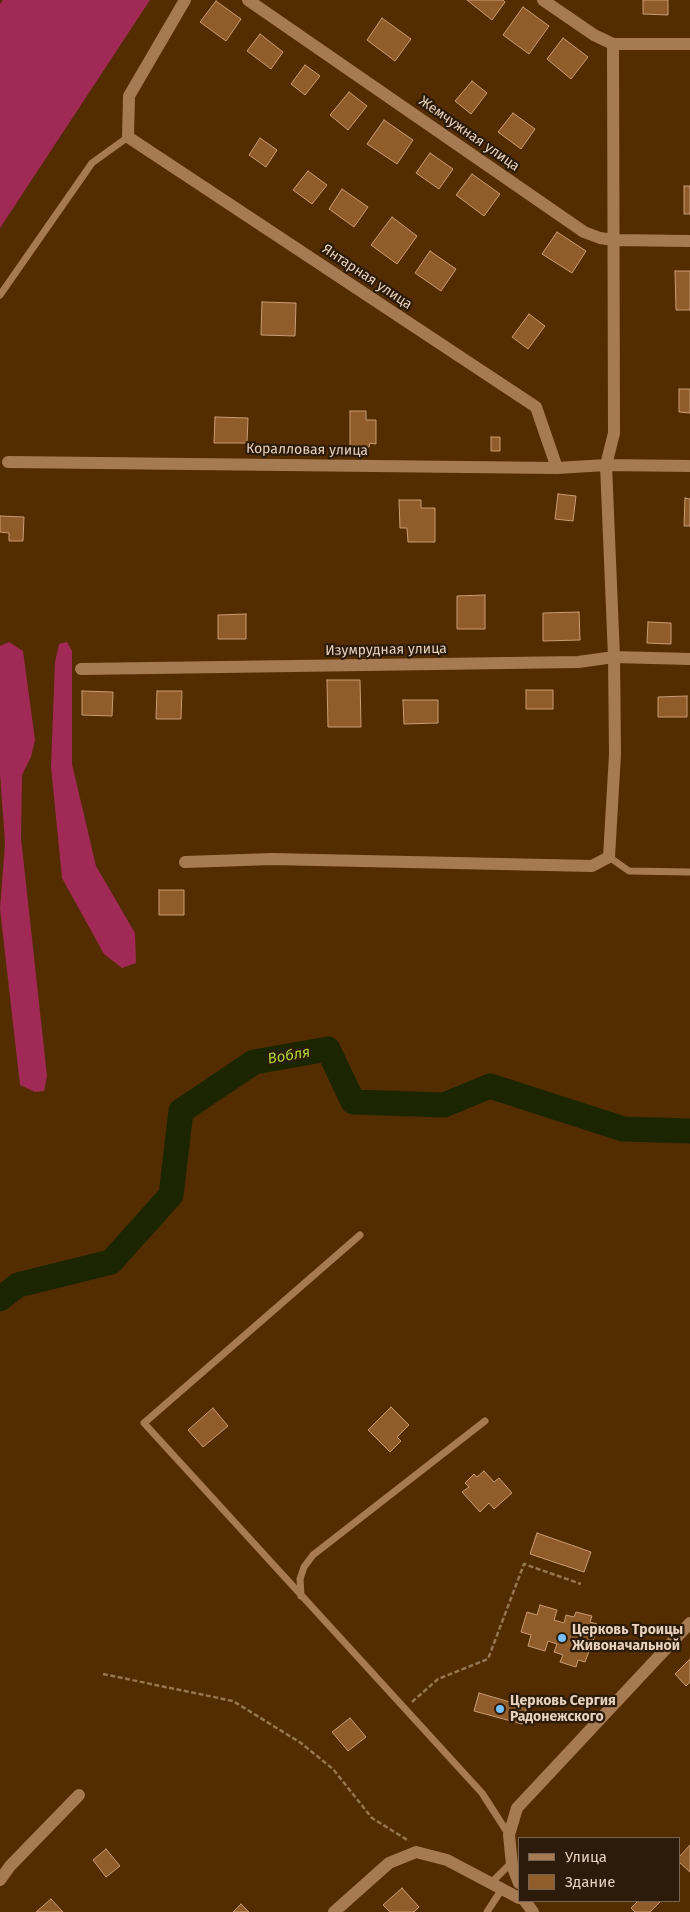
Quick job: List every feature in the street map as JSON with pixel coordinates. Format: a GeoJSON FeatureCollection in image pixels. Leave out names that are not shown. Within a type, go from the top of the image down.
{"type":"FeatureCollection","features":[{"type":"Feature","properties":{"kind":"street"},"geometry":{"type":"LineString","coordinates":[[128,137],[129,96],[185,0]]}},
{"type":"Feature","properties":{"kind":"street","name":"Жемчужная улица"},"geometry":{"type":"LineString","coordinates":[[248,0],[584,232],[612,240],[690,241]]}},
{"type":"Feature","properties":{"kind":"street"},"geometry":{"type":"LineString","coordinates":[[542,0],[594,35],[613,44],[690,44]]}},
{"type":"Feature","properties":{"kind":"street"},"geometry":{"type":"LineString","coordinates":[[185,862],[272,860],[592,866],[609,857],[615,754],[614,657],[606,465],[614,432],[612,240],[613,44]]}},
{"type":"Feature","properties":{"kind":"street","name":"Янтарная улица"},"geometry":{"type":"LineString","coordinates":[[128,137],[536,407],[557,468]]}},
{"type":"Feature","properties":{"kind":"street","name":"Коралловая улица"},"geometry":{"type":"LineString","coordinates":[[8,462],[557,468],[606,465]]}},
{"type":"Feature","properties":{"kind":"street"},"geometry":{"type":"LineString","coordinates":[[606,465],[690,466]]}},
{"type":"Feature","properties":{"kind":"street","name":"Изумрудная улица"},"geometry":{"type":"LineString","coordinates":[[81,669],[578,662],[614,657],[690,659]]}},
{"type":"Feature","properties":{"kind":"street"},"geometry":{"type":"LineString","coordinates":[[518,1880],[512,1862],[509,1835],[517,1808],[690,1623]]}},
{"type":"Feature","properties":{"kind":"street"},"geometry":{"type":"LineString","coordinates":[[0,1880],[10,1866],[78,1795]]}},
{"type":"Feature","properties":{"kind":"street"},"geometry":{"type":"LineString","coordinates":[[334,1912],[389,1863],[416,1852],[447,1860],[518,1897]]}},
{"type":"Feature","properties":{"kind":"street"},"geometry":{"type":"LineString","coordinates":[[526,1902],[534,1912]]}},
{"type":"Feature","properties":{"kind":"lane"},"geometry":{"type":"LineString","coordinates":[[0,296],[92,163],[128,137]]}},
{"type":"Feature","properties":{"kind":"lane"},"geometry":{"type":"LineString","coordinates":[[609,857],[629,871],[690,872]]}},
{"type":"Feature","properties":{"kind":"lane"},"geometry":{"type":"LineString","coordinates":[[360,1235],[144,1423],[482,1793],[509,1835]]}},
{"type":"Feature","properties":{"kind":"lane"},"geometry":{"type":"LineString","coordinates":[[301,1596],[300,1579],[304,1567],[313,1555],[485,1421]]}},
{"type":"Feature","properties":{"kind":"lane"},"geometry":{"type":"LineString","coordinates":[[487,1912],[497,1886],[512,1862]]}},
{"type":"Feature","properties":{"kind":"path"},"geometry":{"type":"LineString","coordinates":[[404,1709],[438,1679],[488,1659],[524,1564],[581,1584]]}},
{"type":"Feature","properties":{"kind":"path"},"geometry":{"type":"LineString","coordinates":[[103,1674],[233,1700],[301,1743],[333,1769],[372,1818],[410,1842]]}},
{"type":"Feature","properties":{"kind":"shaded area"},"geometry":{"type":"Polygon","coordinates":[[[3,0],[150,0],[0,228],[0,4],[3,0]]]}},
{"type":"Feature","properties":{"kind":"shaded area"},"geometry":{"type":"Polygon","coordinates":[[[9,642],[23,651],[35,740],[31,757],[22,775],[21,838],[47,1076],[44,1091],[35,1092],[20,1085],[0,909],[5,843],[0,773],[0,646],[9,642]]]}},
{"type":"Feature","properties":{"kind":"shaded area"},"geometry":{"type":"Polygon","coordinates":[[[67,642],[72,651],[72,764],[96,866],[135,933],[136,963],[122,968],[104,954],[62,878],[51,767],[55,662],[59,644],[67,642]]]}},
{"type":"Feature","properties":{"kind":"building"},"geometry":{"type":"Polygon","coordinates":[[[467,0],[503,0],[505,2],[492,20],[467,0]]]}},
{"type":"Feature","properties":{"kind":"building"},"geometry":{"type":"Polygon","coordinates":[[[643,0],[668,0],[668,15],[643,14],[643,0]]]}},
{"type":"Feature","properties":{"kind":"building"},"geometry":{"type":"Polygon","coordinates":[[[216,1],[241,19],[226,41],[200,22],[216,1]]]}},
{"type":"Feature","properties":{"kind":"building"},"geometry":{"type":"Polygon","coordinates":[[[523,7],[549,26],[529,54],[503,35],[523,7]]]}},
{"type":"Feature","properties":{"kind":"building"},"geometry":{"type":"Polygon","coordinates":[[[382,18],[411,39],[395,61],[367,40],[382,18]]]}},
{"type":"Feature","properties":{"kind":"building"},"geometry":{"type":"Polygon","coordinates":[[[260,34],[283,52],[271,69],[247,51],[260,34]]]}},
{"type":"Feature","properties":{"kind":"building"},"geometry":{"type":"Polygon","coordinates":[[[563,38],[588,57],[571,79],[547,59],[563,38]]]}},
{"type":"Feature","properties":{"kind":"building"},"geometry":{"type":"Polygon","coordinates":[[[305,65],[320,76],[305,95],[291,84],[305,65]]]}},
{"type":"Feature","properties":{"kind":"building"},"geometry":{"type":"Polygon","coordinates":[[[472,81],[487,93],[471,114],[455,101],[472,81]]]}},
{"type":"Feature","properties":{"kind":"building"},"geometry":{"type":"Polygon","coordinates":[[[349,92],[367,106],[348,130],[330,115],[349,92]]]}},
{"type":"Feature","properties":{"kind":"building"},"geometry":{"type":"Polygon","coordinates":[[[513,113],[535,129],[521,149],[498,132],[513,113]]]}},
{"type":"Feature","properties":{"kind":"building"},"geometry":{"type":"Polygon","coordinates":[[[384,120],[413,140],[397,164],[367,144],[384,120]]]}},
{"type":"Feature","properties":{"kind":"building"},"geometry":{"type":"Polygon","coordinates":[[[260,138],[277,150],[266,167],[249,155],[260,138]]]}},
{"type":"Feature","properties":{"kind":"building"},"geometry":{"type":"Polygon","coordinates":[[[430,153],[453,169],[439,189],[416,173],[430,153]]]}},
{"type":"Feature","properties":{"kind":"building"},"geometry":{"type":"Polygon","coordinates":[[[308,171],[327,185],[312,204],[293,190],[308,171]]]}},
{"type":"Feature","properties":{"kind":"building"},"geometry":{"type":"Polygon","coordinates":[[[472,174],[500,194],[484,216],[456,195],[472,174]]]}},
{"type":"Feature","properties":{"kind":"building"},"geometry":{"type":"Polygon","coordinates":[[[684,186],[690,186],[690,214],[684,214],[684,186]]]}},
{"type":"Feature","properties":{"kind":"building"},"geometry":{"type":"Polygon","coordinates":[[[342,189],[368,207],[354,227],[329,209],[342,189]]]}},
{"type":"Feature","properties":{"kind":"building"},"geometry":{"type":"Polygon","coordinates":[[[392,217],[417,236],[397,264],[371,245],[392,217]]]}},
{"type":"Feature","properties":{"kind":"building"},"geometry":{"type":"Polygon","coordinates":[[[557,232],[586,251],[572,273],[542,254],[557,232]]]}},
{"type":"Feature","properties":{"kind":"building"},"geometry":{"type":"Polygon","coordinates":[[[430,251],[456,269],[441,291],[415,273],[430,251]]]}},
{"type":"Feature","properties":{"kind":"building"},"geometry":{"type":"Polygon","coordinates":[[[675,271],[690,271],[690,310],[676,310],[675,271]]]}},
{"type":"Feature","properties":{"kind":"building"},"geometry":{"type":"Polygon","coordinates":[[[262,302],[296,303],[295,336],[261,335],[262,302]]]}},
{"type":"Feature","properties":{"kind":"building"},"geometry":{"type":"Polygon","coordinates":[[[529,314],[545,326],[528,349],[512,337],[529,314]]]}},
{"type":"Feature","properties":{"kind":"building"},"geometry":{"type":"Polygon","coordinates":[[[679,389],[690,389],[690,413],[679,412],[679,389]]]}},
{"type":"Feature","properties":{"kind":"building"},"geometry":{"type":"Polygon","coordinates":[[[350,411],[366,411],[366,420],[376,420],[376,444],[370,443],[369,447],[350,447],[350,411]]]}},
{"type":"Feature","properties":{"kind":"building"},"geometry":{"type":"Polygon","coordinates":[[[215,417],[248,418],[247,443],[214,443],[215,417]]]}},
{"type":"Feature","properties":{"kind":"building"},"geometry":{"type":"Polygon","coordinates":[[[491,437],[500,437],[500,451],[491,451],[491,437]]]}},
{"type":"Feature","properties":{"kind":"building"},"geometry":{"type":"Polygon","coordinates":[[[558,494],[576,496],[573,521],[555,519],[558,494]]]}},
{"type":"Feature","properties":{"kind":"building"},"geometry":{"type":"Polygon","coordinates":[[[685,498],[690,499],[690,526],[684,526],[685,498]]]}},
{"type":"Feature","properties":{"kind":"building"},"geometry":{"type":"Polygon","coordinates":[[[399,500],[421,500],[421,508],[435,508],[435,542],[408,542],[407,528],[400,528],[399,500]]]}},
{"type":"Feature","properties":{"kind":"building"},"geometry":{"type":"Polygon","coordinates":[[[0,516],[24,517],[23,541],[9,541],[9,533],[0,532],[0,516]]]}},
{"type":"Feature","properties":{"kind":"building"},"geometry":{"type":"Polygon","coordinates":[[[485,595],[485,629],[457,629],[457,596],[485,595]]]}},
{"type":"Feature","properties":{"kind":"building"},"geometry":{"type":"Polygon","coordinates":[[[579,612],[580,640],[543,641],[543,613],[579,612]]]}},
{"type":"Feature","properties":{"kind":"building"},"geometry":{"type":"Polygon","coordinates":[[[246,614],[246,639],[218,639],[218,615],[246,614]]]}},
{"type":"Feature","properties":{"kind":"building"},"geometry":{"type":"Polygon","coordinates":[[[648,622],[671,623],[671,644],[647,643],[648,622]]]}},
{"type":"Feature","properties":{"kind":"building"},"geometry":{"type":"Polygon","coordinates":[[[327,680],[360,680],[361,727],[328,727],[327,680]]]}},
{"type":"Feature","properties":{"kind":"building"},"geometry":{"type":"Polygon","coordinates":[[[526,690],[553,690],[553,709],[526,709],[526,690]]]}},
{"type":"Feature","properties":{"kind":"building"},"geometry":{"type":"Polygon","coordinates":[[[82,691],[113,692],[112,716],[82,715],[82,691]]]}},
{"type":"Feature","properties":{"kind":"building"},"geometry":{"type":"Polygon","coordinates":[[[157,691],[182,691],[181,719],[156,719],[157,691]]]}},
{"type":"Feature","properties":{"kind":"building"},"geometry":{"type":"Polygon","coordinates":[[[687,696],[687,717],[658,717],[658,697],[687,696]]]}},
{"type":"Feature","properties":{"kind":"building"},"geometry":{"type":"Polygon","coordinates":[[[403,700],[438,700],[438,723],[404,724],[403,700]]]}},
{"type":"Feature","properties":{"kind":"building"},"geometry":{"type":"Polygon","coordinates":[[[159,890],[184,890],[184,915],[159,915],[159,890]]]}},
{"type":"Feature","properties":{"kind":"building"},"geometry":{"type":"Polygon","coordinates":[[[391,1407],[409,1425],[397,1437],[401,1441],[390,1452],[368,1430],[391,1407]]]}},
{"type":"Feature","properties":{"kind":"building"},"geometry":{"type":"Polygon","coordinates":[[[213,1408],[228,1426],[203,1447],[188,1430],[213,1408]]]}},
{"type":"Feature","properties":{"kind":"building"},"geometry":{"type":"Polygon","coordinates":[[[484,1471],[494,1482],[499,1478],[512,1493],[494,1509],[489,1503],[480,1512],[462,1492],[469,1487],[465,1483],[474,1474],[477,1477],[484,1471]]]}},
{"type":"Feature","properties":{"kind":"building"},"geometry":{"type":"Polygon","coordinates":[[[537,1533],[591,1552],[584,1572],[530,1554],[537,1533]]]}},
{"type":"Feature","properties":{"kind":"building","name":"Церковь Троицы Живоначальной"},"geometry":{"type":"Polygon","coordinates":[[[540,1605],[557,1610],[554,1620],[564,1623],[566,1615],[574,1617],[576,1612],[592,1616],[590,1622],[597,1624],[596,1633],[585,1662],[578,1660],[576,1667],[560,1662],[563,1655],[554,1652],[557,1644],[548,1641],[545,1651],[528,1646],[531,1635],[521,1632],[527,1612],[537,1615],[540,1605]]]}},
{"type":"Feature","properties":{"kind":"building"},"geometry":{"type":"Polygon","coordinates":[[[690,1659],[690,1682],[686,1686],[675,1674],[690,1659]]]}},
{"type":"Feature","properties":{"kind":"building","name":"Церковь Сергия Радонежского"},"geometry":{"type":"Polygon","coordinates":[[[479,1693],[527,1707],[522,1724],[474,1711],[479,1693]]]}},
{"type":"Feature","properties":{"kind":"building"},"geometry":{"type":"Polygon","coordinates":[[[350,1718],[366,1737],[348,1751],[332,1732],[350,1718]]]}},
{"type":"Feature","properties":{"kind":"building"},"geometry":{"type":"Polygon","coordinates":[[[690,1845],[690,1872],[680,1863],[680,1856],[690,1845]]]}},
{"type":"Feature","properties":{"kind":"building"},"geometry":{"type":"Polygon","coordinates":[[[106,1849],[120,1866],[106,1877],[93,1860],[106,1849]]]}},
{"type":"Feature","properties":{"kind":"building"},"geometry":{"type":"Polygon","coordinates":[[[402,1888],[419,1907],[414,1912],[390,1912],[383,1905],[402,1888]]]}},
{"type":"Feature","properties":{"kind":"building"},"geometry":{"type":"Polygon","coordinates":[[[51,1899],[63,1912],[36,1912],[51,1899]]]}},
{"type":"Feature","properties":{"kind":"building"},"geometry":{"type":"Polygon","coordinates":[[[637,1902],[660,1902],[650,1912],[635,1912],[631,1908],[637,1902]]]}},
{"type":"Feature","properties":{"kind":"building"},"geometry":{"type":"Polygon","coordinates":[[[241,1904],[249,1912],[233,1912],[241,1904]]]}},
{"type":"Feature","properties":{"kind":"waterway","name":"Вобля"},"geometry":{"type":"LineString","coordinates":[[0,1299],[18,1285],[111,1262],[171,1195],[181,1111],[254,1062],[328,1049],[353,1102],[444,1105],[490,1086],[623,1129],[690,1131]]}},
{"type":"Feature","properties":{"kind":"place","name":"Церковь Троицы Живоначальной"},"geometry":{"type":"Point","coordinates":[562,1638]}},
{"type":"Feature","properties":{"kind":"place","name":"Церковь Сергия Радонежского"},"geometry":{"type":"Point","coordinates":[500,1709]}}]}
